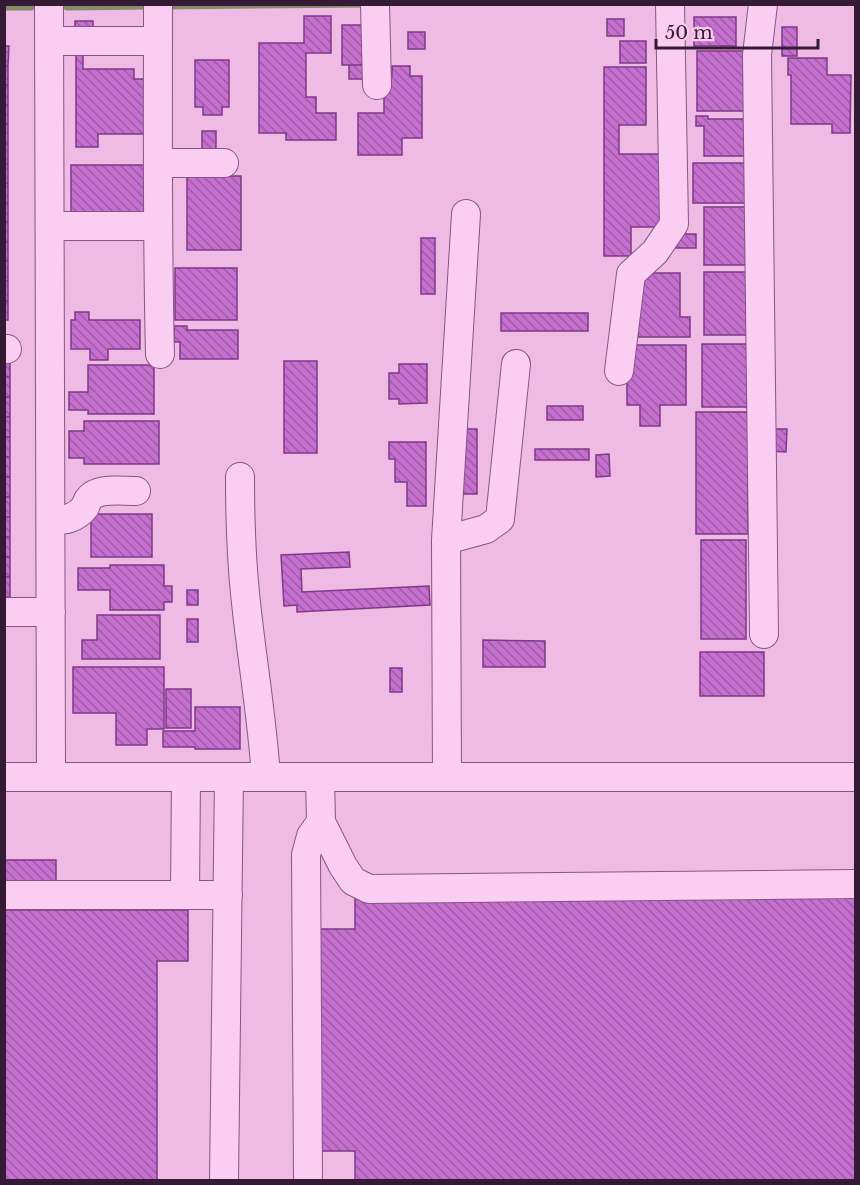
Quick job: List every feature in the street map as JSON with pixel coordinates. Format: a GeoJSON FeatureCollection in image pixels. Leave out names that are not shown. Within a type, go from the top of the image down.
{"type":"FeatureCollection","features":[{"type":"Feature","properties":{"kind":"street"},"geometry":{"type":"LineString","coordinates":[[50,4],[51,777]]}},
{"type":"Feature","properties":{"kind":"street"},"geometry":{"type":"LineString","coordinates":[[619,371],[631,274],[655,252],[674,224],[670,4]]}},
{"type":"Feature","properties":{"kind":"street"},"geometry":{"type":"LineString","coordinates":[[763,4],[757,55],[764,634]]}},
{"type":"Feature","properties":{"kind":"street"},"geometry":{"type":"LineString","coordinates":[[376,9],[377,85]]}},
{"type":"Feature","properties":{"kind":"street"},"geometry":{"type":"LineString","coordinates":[[50,41],[158,20],[157,226],[160,354]]}},
{"type":"Feature","properties":{"kind":"street"},"geometry":{"type":"LineString","coordinates":[[159,163],[224,163]]}},
{"type":"Feature","properties":{"kind":"street"},"geometry":{"type":"LineString","coordinates":[[447,777],[446,540],[466,214]]}},
{"type":"Feature","properties":{"kind":"street"},"geometry":{"type":"LineString","coordinates":[[50,226],[157,226]]}},
{"type":"Feature","properties":{"kind":"street"},"geometry":{"type":"LineString","coordinates":[[446,540],[486,529],[500,519],[516,364]]}},
{"type":"Feature","properties":{"kind":"street"},"geometry":{"type":"LineString","coordinates":[[240,477],[240,532],[245,594],[264,743],[266,777]]}},
{"type":"Feature","properties":{"kind":"street"},"geometry":{"type":"LineString","coordinates":[[51,521],[65,520],[77,515],[90,497],[102,491],[136,491]]}},
{"type":"Feature","properties":{"kind":"street"},"geometry":{"type":"LineString","coordinates":[[4,612],[51,612]]}},
{"type":"Feature","properties":{"kind":"street"},"geometry":{"type":"LineString","coordinates":[[4,777],[855,777]]}},
{"type":"Feature","properties":{"kind":"street"},"geometry":{"type":"LineString","coordinates":[[185,895],[186,777]]}},
{"type":"Feature","properties":{"kind":"street"},"geometry":{"type":"LineString","coordinates":[[224,1180],[229,777]]}},
{"type":"Feature","properties":{"kind":"street"},"geometry":{"type":"LineString","coordinates":[[320,777],[321,822],[353,881],[369,889],[855,884]]}},
{"type":"Feature","properties":{"kind":"street"},"geometry":{"type":"LineString","coordinates":[[308,1180],[306,855],[312,836],[321,822]]}},
{"type":"Feature","properties":{"kind":"street"},"geometry":{"type":"LineString","coordinates":[[4,895],[228,895]]}},
{"type":"Feature","properties":{"kind":"building"},"geometry":{"type":"Polygon","coordinates":[[[304,16],[331,16],[331,53],[306,53],[306,97],[316,97],[316,113],[336,113],[336,140],[286,140],[286,133],[259,133],[259,43],[304,43],[304,16]]]}},
{"type":"Feature","properties":{"kind":"building"},"geometry":{"type":"Polygon","coordinates":[[[694,17],[736,17],[736,46],[694,46],[694,17]]]}},
{"type":"Feature","properties":{"kind":"building"},"geometry":{"type":"Polygon","coordinates":[[[607,19],[624,19],[624,36],[607,36],[607,19]]]}},
{"type":"Feature","properties":{"kind":"building"},"geometry":{"type":"Polygon","coordinates":[[[75,21],[93,21],[93,37],[75,37],[75,21]]]}},
{"type":"Feature","properties":{"kind":"building"},"geometry":{"type":"Polygon","coordinates":[[[342,25],[374,25],[374,65],[342,65],[342,25]]]}},
{"type":"Feature","properties":{"kind":"building"},"geometry":{"type":"Polygon","coordinates":[[[782,27],[797,27],[797,56],[782,56],[782,27]]]}},
{"type":"Feature","properties":{"kind":"building"},"geometry":{"type":"Polygon","coordinates":[[[408,32],[425,32],[425,49],[408,49],[408,32]]]}},
{"type":"Feature","properties":{"kind":"building"},"geometry":{"type":"Polygon","coordinates":[[[620,41],[646,41],[646,63],[620,63],[620,41]]]}},
{"type":"Feature","properties":{"kind":"building"},"geometry":{"type":"Polygon","coordinates":[[[4,46],[9,46],[8,66],[4,66],[4,46]]]}},
{"type":"Feature","properties":{"kind":"building"},"geometry":{"type":"Polygon","coordinates":[[[76,50],[83,50],[83,69],[134,69],[134,79],[150,79],[150,134],[98,134],[98,147],[76,147],[76,50]]]}},
{"type":"Feature","properties":{"kind":"building"},"geometry":{"type":"Polygon","coordinates":[[[697,51],[744,51],[744,111],[697,111],[697,51]]]}},
{"type":"Feature","properties":{"kind":"building"},"geometry":{"type":"Polygon","coordinates":[[[788,58],[827,58],[827,75],[851,75],[850,133],[832,133],[832,124],[791,124],[791,75],[788,75],[788,58]]]}},
{"type":"Feature","properties":{"kind":"building"},"geometry":{"type":"Polygon","coordinates":[[[195,60],[229,60],[229,107],[222,107],[222,115],[203,115],[203,107],[195,107],[195,60]]]}},
{"type":"Feature","properties":{"kind":"building"},"geometry":{"type":"Polygon","coordinates":[[[349,65],[374,65],[374,79],[349,79],[349,65]]]}},
{"type":"Feature","properties":{"kind":"building"},"geometry":{"type":"Polygon","coordinates":[[[4,66],[8,66],[8,85],[4,85],[4,66]]]}},
{"type":"Feature","properties":{"kind":"building"},"geometry":{"type":"Polygon","coordinates":[[[392,66],[410,66],[410,76],[422,76],[422,138],[402,138],[402,155],[358,155],[358,113],[384,113],[384,76],[392,76],[392,66]]]}},
{"type":"Feature","properties":{"kind":"building"},"geometry":{"type":"Polygon","coordinates":[[[604,67],[646,67],[646,125],[619,125],[619,154],[663,154],[663,227],[631,227],[631,256],[604,256],[604,67]]]}},
{"type":"Feature","properties":{"kind":"building"},"geometry":{"type":"Polygon","coordinates":[[[4,85],[8,85],[8,105],[4,105],[4,85]]]}},
{"type":"Feature","properties":{"kind":"building"},"geometry":{"type":"Polygon","coordinates":[[[4,105],[8,105],[8,124],[4,124],[4,105]]]}},
{"type":"Feature","properties":{"kind":"building"},"geometry":{"type":"Polygon","coordinates":[[[696,116],[708,116],[708,119],[753,119],[753,156],[704,156],[704,126],[696,126],[696,116]]]}},
{"type":"Feature","properties":{"kind":"building"},"geometry":{"type":"Polygon","coordinates":[[[4,124],[8,124],[8,144],[4,144],[4,124]]]}},
{"type":"Feature","properties":{"kind":"building"},"geometry":{"type":"Polygon","coordinates":[[[202,131],[216,131],[216,150],[202,150],[202,131]]]}},
{"type":"Feature","properties":{"kind":"building"},"geometry":{"type":"Polygon","coordinates":[[[4,144],[8,144],[8,164],[4,164],[4,144]]]}},
{"type":"Feature","properties":{"kind":"building"},"geometry":{"type":"Polygon","coordinates":[[[693,163],[753,163],[753,203],[693,203],[693,163]]]}},
{"type":"Feature","properties":{"kind":"building"},"geometry":{"type":"Polygon","coordinates":[[[4,164],[8,164],[8,183],[4,183],[4,164]]]}},
{"type":"Feature","properties":{"kind":"building"},"geometry":{"type":"Polygon","coordinates":[[[71,165],[148,165],[148,216],[71,216],[71,165]]]}},
{"type":"Feature","properties":{"kind":"building"},"geometry":{"type":"Polygon","coordinates":[[[187,176],[241,176],[241,250],[187,250],[187,176]]]}},
{"type":"Feature","properties":{"kind":"building"},"geometry":{"type":"Polygon","coordinates":[[[4,183],[8,183],[8,203],[4,203],[4,183]]]}},
{"type":"Feature","properties":{"kind":"building"},"geometry":{"type":"Polygon","coordinates":[[[4,203],[8,203],[8,222],[4,222],[4,203]]]}},
{"type":"Feature","properties":{"kind":"building"},"geometry":{"type":"Polygon","coordinates":[[[704,207],[748,207],[748,265],[704,265],[704,207]]]}},
{"type":"Feature","properties":{"kind":"building"},"geometry":{"type":"Polygon","coordinates":[[[4,222],[8,222],[8,242],[4,242],[4,222]]]}},
{"type":"Feature","properties":{"kind":"building"},"geometry":{"type":"Polygon","coordinates":[[[673,234],[696,234],[696,248],[673,248],[673,234]]]}},
{"type":"Feature","properties":{"kind":"building"},"geometry":{"type":"Polygon","coordinates":[[[421,238],[435,238],[435,294],[421,294],[421,238]]]}},
{"type":"Feature","properties":{"kind":"building"},"geometry":{"type":"Polygon","coordinates":[[[4,242],[8,242],[8,261],[4,261],[4,242]]]}},
{"type":"Feature","properties":{"kind":"building"},"geometry":{"type":"Polygon","coordinates":[[[4,261],[8,261],[8,281],[4,281],[4,261]]]}},
{"type":"Feature","properties":{"kind":"building"},"geometry":{"type":"Polygon","coordinates":[[[175,268],[237,268],[237,320],[175,320],[175,268]]]}},
{"type":"Feature","properties":{"kind":"building"},"geometry":{"type":"Polygon","coordinates":[[[704,272],[750,272],[750,335],[704,335],[704,272]]]}},
{"type":"Feature","properties":{"kind":"building"},"geometry":{"type":"Polygon","coordinates":[[[638,273],[680,273],[680,317],[690,317],[690,337],[638,337],[638,273]]]}},
{"type":"Feature","properties":{"kind":"building"},"geometry":{"type":"Polygon","coordinates":[[[4,281],[8,281],[8,301],[4,301],[4,281]]]}},
{"type":"Feature","properties":{"kind":"building"},"geometry":{"type":"Polygon","coordinates":[[[4,301],[8,301],[8,320],[4,320],[4,301]]]}},
{"type":"Feature","properties":{"kind":"building"},"geometry":{"type":"Polygon","coordinates":[[[75,312],[89,312],[89,320],[140,320],[140,349],[108,349],[108,360],[90,360],[90,349],[71,349],[71,320],[75,320],[75,312]]]}},
{"type":"Feature","properties":{"kind":"building"},"geometry":{"type":"Polygon","coordinates":[[[501,313],[588,313],[588,331],[501,331],[501,313]]]}},
{"type":"Feature","properties":{"kind":"building"},"geometry":{"type":"Polygon","coordinates":[[[174,326],[187,326],[187,330],[238,330],[238,359],[180,359],[180,342],[174,342],[174,326]]]}},
{"type":"Feature","properties":{"kind":"building"},"geometry":{"type":"Polygon","coordinates":[[[702,344],[755,344],[755,407],[702,407],[702,344]]]}},
{"type":"Feature","properties":{"kind":"building"},"geometry":{"type":"Polygon","coordinates":[[[627,345],[686,345],[686,405],[660,405],[660,426],[640,426],[640,405],[627,405],[627,345]]]}},
{"type":"Feature","properties":{"kind":"building"},"geometry":{"type":"Polygon","coordinates":[[[4,357],[10,357],[10,377],[4,377],[4,357]]]}},
{"type":"Feature","properties":{"kind":"building"},"geometry":{"type":"Polygon","coordinates":[[[284,361],[317,361],[317,453],[284,453],[284,361]]]}},
{"type":"Feature","properties":{"kind":"building"},"geometry":{"type":"Polygon","coordinates":[[[399,364],[427,364],[427,403],[399,404],[399,399],[389,399],[389,373],[399,373],[399,364]]]}},
{"type":"Feature","properties":{"kind":"building"},"geometry":{"type":"Polygon","coordinates":[[[88,365],[154,365],[154,414],[88,414],[88,410],[69,410],[69,392],[88,392],[88,365]]]}},
{"type":"Feature","properties":{"kind":"building"},"geometry":{"type":"Polygon","coordinates":[[[4,377],[10,377],[10,397],[4,397],[4,377]]]}},
{"type":"Feature","properties":{"kind":"building"},"geometry":{"type":"Polygon","coordinates":[[[4,397],[10,397],[10,417],[4,417],[4,397]]]}},
{"type":"Feature","properties":{"kind":"building"},"geometry":{"type":"Polygon","coordinates":[[[547,406],[583,406],[583,420],[547,420],[547,406]]]}},
{"type":"Feature","properties":{"kind":"building"},"geometry":{"type":"Polygon","coordinates":[[[696,412],[748,412],[748,534],[696,534],[696,412]]]}},
{"type":"Feature","properties":{"kind":"building"},"geometry":{"type":"Polygon","coordinates":[[[4,417],[10,417],[10,437],[4,437],[4,417]]]}},
{"type":"Feature","properties":{"kind":"building"},"geometry":{"type":"Polygon","coordinates":[[[84,421],[159,421],[159,464],[84,464],[84,458],[69,458],[69,431],[84,431],[84,421]]]}},
{"type":"Feature","properties":{"kind":"building"},"geometry":{"type":"Polygon","coordinates":[[[463,429],[477,429],[477,494],[463,494],[463,429]]]}},
{"type":"Feature","properties":{"kind":"building"},"geometry":{"type":"Polygon","coordinates":[[[771,429],[787,429],[786,452],[770,451],[771,429]]]}},
{"type":"Feature","properties":{"kind":"building"},"geometry":{"type":"Polygon","coordinates":[[[4,437],[10,437],[10,457],[4,457],[4,437]]]}},
{"type":"Feature","properties":{"kind":"building"},"geometry":{"type":"Polygon","coordinates":[[[389,442],[426,442],[426,506],[407,506],[407,482],[395,482],[395,459],[389,459],[389,442]]]}},
{"type":"Feature","properties":{"kind":"building"},"geometry":{"type":"Polygon","coordinates":[[[535,449],[589,449],[589,460],[535,460],[535,449]]]}},
{"type":"Feature","properties":{"kind":"building"},"geometry":{"type":"Polygon","coordinates":[[[609,454],[610,476],[596,477],[596,455],[609,454]]]}},
{"type":"Feature","properties":{"kind":"building"},"geometry":{"type":"Polygon","coordinates":[[[4,457],[10,457],[10,477],[4,477],[4,457]]]}},
{"type":"Feature","properties":{"kind":"building"},"geometry":{"type":"Polygon","coordinates":[[[4,477],[10,477],[10,497],[4,497],[4,477]]]}},
{"type":"Feature","properties":{"kind":"building"},"geometry":{"type":"Polygon","coordinates":[[[4,497],[10,497],[10,517],[4,517],[4,497]]]}},
{"type":"Feature","properties":{"kind":"building"},"geometry":{"type":"Polygon","coordinates":[[[91,514],[152,514],[152,557],[91,557],[91,514]]]}},
{"type":"Feature","properties":{"kind":"building"},"geometry":{"type":"Polygon","coordinates":[[[4,517],[10,517],[10,537],[4,537],[4,517]]]}},
{"type":"Feature","properties":{"kind":"building"},"geometry":{"type":"Polygon","coordinates":[[[4,537],[10,537],[10,557],[4,557],[4,537]]]}},
{"type":"Feature","properties":{"kind":"building"},"geometry":{"type":"Polygon","coordinates":[[[701,540],[746,540],[746,639],[701,639],[701,540]]]}},
{"type":"Feature","properties":{"kind":"building"},"geometry":{"type":"Polygon","coordinates":[[[349,552],[350,567],[301,569],[302,592],[429,586],[430,605],[297,612],[297,605],[284,606],[281,555],[349,552]]]}},
{"type":"Feature","properties":{"kind":"building"},"geometry":{"type":"Polygon","coordinates":[[[4,557],[10,557],[10,577],[4,577],[4,557]]]}},
{"type":"Feature","properties":{"kind":"building"},"geometry":{"type":"Polygon","coordinates":[[[110,565],[164,565],[164,586],[172,586],[172,602],[164,602],[164,610],[110,610],[110,590],[78,590],[78,568],[110,568],[110,565]]]}},
{"type":"Feature","properties":{"kind":"building"},"geometry":{"type":"Polygon","coordinates":[[[4,577],[10,577],[10,597],[4,597],[4,577]]]}},
{"type":"Feature","properties":{"kind":"building"},"geometry":{"type":"Polygon","coordinates":[[[187,590],[198,590],[198,605],[187,605],[187,590]]]}},
{"type":"Feature","properties":{"kind":"building"},"geometry":{"type":"Polygon","coordinates":[[[97,615],[160,615],[160,659],[82,659],[82,640],[97,640],[97,615]]]}},
{"type":"Feature","properties":{"kind":"building"},"geometry":{"type":"Polygon","coordinates":[[[187,619],[198,619],[198,642],[187,642],[187,619]]]}},
{"type":"Feature","properties":{"kind":"building"},"geometry":{"type":"Polygon","coordinates":[[[483,640],[545,641],[545,667],[483,667],[483,640]]]}},
{"type":"Feature","properties":{"kind":"building"},"geometry":{"type":"Polygon","coordinates":[[[700,652],[764,652],[764,696],[700,696],[700,652]]]}},
{"type":"Feature","properties":{"kind":"building"},"geometry":{"type":"Polygon","coordinates":[[[73,667],[164,667],[164,729],[147,729],[147,745],[116,745],[116,713],[73,713],[73,667]]]}},
{"type":"Feature","properties":{"kind":"building"},"geometry":{"type":"Polygon","coordinates":[[[390,668],[402,668],[402,692],[390,692],[390,668]]]}},
{"type":"Feature","properties":{"kind":"building"},"geometry":{"type":"Polygon","coordinates":[[[166,689],[191,689],[191,728],[166,728],[166,689]]]}},
{"type":"Feature","properties":{"kind":"building"},"geometry":{"type":"Polygon","coordinates":[[[195,707],[240,707],[240,749],[163,747],[163,731],[195,731],[195,707]]]}},
{"type":"Feature","properties":{"kind":"building"},"geometry":{"type":"Polygon","coordinates":[[[4,860],[56,860],[56,883],[4,883],[4,860]]]}},
{"type":"Feature","properties":{"kind":"building"},"geometry":{"type":"Polygon","coordinates":[[[355,898],[856,898],[856,1180],[355,1180],[355,1151],[319,1151],[319,929],[355,929],[355,898]]]}},
{"type":"Feature","properties":{"kind":"building"},"geometry":{"type":"Polygon","coordinates":[[[4,910],[188,910],[188,961],[157,961],[157,1180],[4,1180],[4,910]]]}},
{"type":"Feature","properties":{"kind":"waterway"},"geometry":{"type":"LineString","coordinates":[[165,6],[363,4]]}},
{"type":"Feature","properties":{"kind":"waterway"},"geometry":{"type":"LineString","coordinates":[[67,7],[150,6]]}},
{"type":"Feature","properties":{"kind":"waterway"},"geometry":{"type":"LineString","coordinates":[[4,7],[31,7]]}}]}
